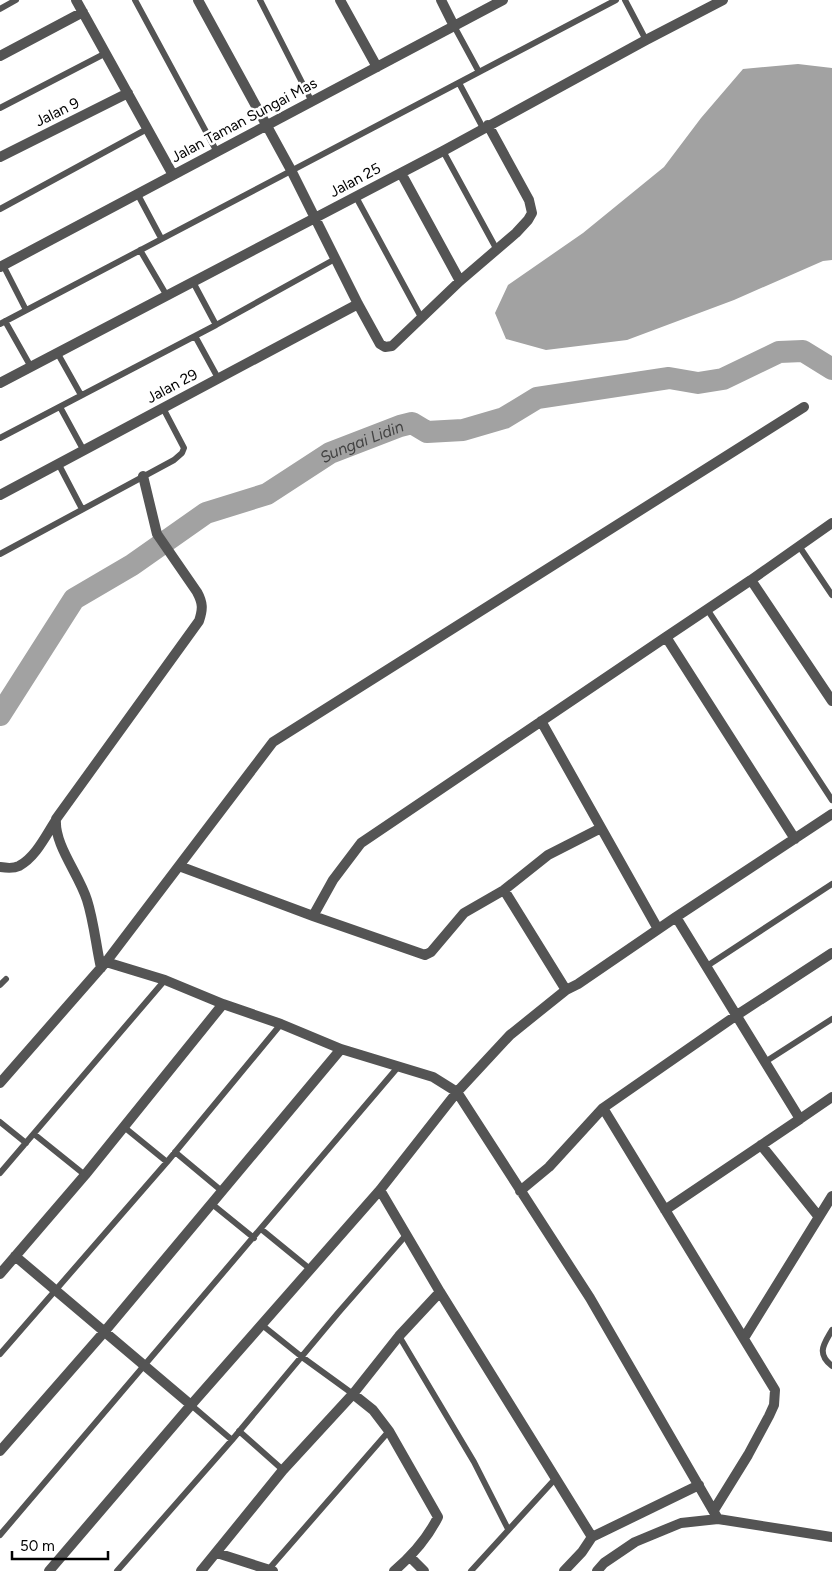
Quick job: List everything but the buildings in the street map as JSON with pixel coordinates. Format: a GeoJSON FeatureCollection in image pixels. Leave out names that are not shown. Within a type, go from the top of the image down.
{"type":"FeatureCollection","features":[{"type":"Feature","properties":{"kind":"street"},"geometry":{"type":"LineString","coordinates":[[76,0],[173,175]]}},
{"type":"Feature","properties":{"kind":"street"},"geometry":{"type":"LineString","coordinates":[[198,0],[265,126],[291,170],[358,304],[380,344],[385,348],[392,346],[460,281],[516,233],[532,213],[529,200],[486,127]]}},
{"type":"Feature","properties":{"kind":"street"},"geometry":{"type":"LineString","coordinates":[[340,0],[377,67]]}},
{"type":"Feature","properties":{"kind":"street"},"geometry":{"type":"LineString","coordinates":[[441,0],[454,26]]}},
{"type":"Feature","properties":{"kind":"street","name":"Jalan Taman Sungai Mas"},"geometry":{"type":"LineString","coordinates":[[2,266],[503,0]]}},
{"type":"Feature","properties":{"kind":"street","name":"Jalan 25"},"geometry":{"type":"LineString","coordinates":[[0,383],[443,151],[723,0]]}},
{"type":"Feature","properties":{"kind":"street"},"geometry":{"type":"LineString","coordinates":[[0,56],[83,12]]}},
{"type":"Feature","properties":{"kind":"street","name":"Jalan 9"},"geometry":{"type":"LineString","coordinates":[[0,157],[128,94]]}},
{"type":"Feature","properties":{"kind":"street"},"geometry":{"type":"LineString","coordinates":[[400,173],[460,281]]}},
{"type":"Feature","properties":{"kind":"street","name":"Jalan 29"},"geometry":{"type":"LineString","coordinates":[[0,495],[358,304]]}},
{"type":"Feature","properties":{"kind":"street"},"geometry":{"type":"LineString","coordinates":[[0,1084],[104,965],[274,742],[804,408]]}},
{"type":"Feature","properties":{"kind":"street"},"geometry":{"type":"LineString","coordinates":[[0,868],[19,866],[30,857],[199,621],[203,609],[202,601],[157,534],[143,476]]}},
{"type":"Feature","properties":{"kind":"street"},"geometry":{"type":"LineString","coordinates":[[313,916],[333,880],[361,843],[751,580],[832,523]]}},
{"type":"Feature","properties":{"kind":"street"},"geometry":{"type":"LineString","coordinates":[[751,580],[832,701]]}},
{"type":"Feature","properties":{"kind":"street"},"geometry":{"type":"LineString","coordinates":[[666,637],[795,839]]}},
{"type":"Feature","properties":{"kind":"street"},"geometry":{"type":"LineString","coordinates":[[541,721],[658,929]]}},
{"type":"Feature","properties":{"kind":"street"},"geometry":{"type":"LineString","coordinates":[[49,1571],[191,1405],[380,1190],[457,1092],[510,1035],[566,990],[578,984],[832,814]]}},
{"type":"Feature","properties":{"kind":"street"},"geometry":{"type":"LineString","coordinates":[[56,819],[58,837],[87,900],[104,965]]}},
{"type":"Feature","properties":{"kind":"street"},"geometry":{"type":"LineString","coordinates":[[178,866],[425,956],[464,913],[504,890],[548,855],[601,828]]}},
{"type":"Feature","properties":{"kind":"street"},"geometry":{"type":"LineString","coordinates":[[504,890],[566,990]]}},
{"type":"Feature","properties":{"kind":"street"},"geometry":{"type":"LineString","coordinates":[[676,917],[800,1119]]}},
{"type":"Feature","properties":{"kind":"street"},"geometry":{"type":"LineString","coordinates":[[520,1191],[549,1167],[603,1108],[737,1015],[832,953]]}},
{"type":"Feature","properties":{"kind":"street"},"geometry":{"type":"LineString","coordinates":[[104,965],[165,980],[341,1049],[433,1077],[457,1092],[590,1298],[716,1514]]}},
{"type":"Feature","properties":{"kind":"street"},"geometry":{"type":"LineString","coordinates":[[0,1274],[85,1175],[223,1004]]}},
{"type":"Feature","properties":{"kind":"street"},"geometry":{"type":"LineString","coordinates":[[0,1451],[105,1332],[341,1049]]}},
{"type":"Feature","properties":{"kind":"street"},"geometry":{"type":"LineString","coordinates":[[665,1210],[832,1097]]}},
{"type":"Feature","properties":{"kind":"street"},"geometry":{"type":"LineString","coordinates":[[603,1108],[775,1390],[774,1405],[716,1514]]}},
{"type":"Feature","properties":{"kind":"street"},"geometry":{"type":"LineString","coordinates":[[761,1145],[819,1217]]}},
{"type":"Feature","properties":{"kind":"street"},"geometry":{"type":"LineString","coordinates":[[380,1190],[440,1292],[592,1537]]}},
{"type":"Feature","properties":{"kind":"street"},"geometry":{"type":"LineString","coordinates":[[744,1338],[832,1196]]}},
{"type":"Feature","properties":{"kind":"street"},"geometry":{"type":"LineString","coordinates":[[15,1256],[191,1405]]}},
{"type":"Feature","properties":{"kind":"street"},"geometry":{"type":"LineString","coordinates":[[201,1571],[284,1470],[353,1394],[399,1336],[440,1292]]}},
{"type":"Feature","properties":{"kind":"street"},"geometry":{"type":"LineString","coordinates":[[353,1394],[373,1410],[389,1431],[438,1517],[430,1533],[410,1558],[394,1571]]}},
{"type":"Feature","properties":{"kind":"street"},"geometry":{"type":"LineString","coordinates":[[564,1571],[582,1552],[592,1537],[698,1485]]}},
{"type":"Feature","properties":{"kind":"street"},"geometry":{"type":"LineString","coordinates":[[597,1571],[604,1563],[635,1542],[681,1523],[716,1514],[832,1537]]}},
{"type":"Feature","properties":{"kind":"street"},"geometry":{"type":"LineString","coordinates":[[217,1552],[271,1570]]}},
{"type":"Feature","properties":{"kind":"street"},"geometry":{"type":"LineString","coordinates":[[410,1558],[424,1571]]}},
{"type":"Feature","properties":{"kind":"lane"},"geometry":{"type":"LineString","coordinates":[[0,9],[16,0]]}},
{"type":"Feature","properties":{"kind":"lane"},"geometry":{"type":"LineString","coordinates":[[135,0],[217,152]]}},
{"type":"Feature","properties":{"kind":"lane"},"geometry":{"type":"LineString","coordinates":[[260,0],[312,102]]}},
{"type":"Feature","properties":{"kind":"lane"},"geometry":{"type":"LineString","coordinates":[[30,367],[2,323],[616,0]]}},
{"type":"Feature","properties":{"kind":"lane"},"geometry":{"type":"LineString","coordinates":[[625,0],[646,40]]}},
{"type":"Feature","properties":{"kind":"lane"},"geometry":{"type":"LineString","coordinates":[[454,26],[480,72]]}},
{"type":"Feature","properties":{"kind":"lane"},"geometry":{"type":"LineString","coordinates":[[0,108],[106,53]]}},
{"type":"Feature","properties":{"kind":"lane"},"geometry":{"type":"LineString","coordinates":[[459,83],[486,127]]}},
{"type":"Feature","properties":{"kind":"lane"},"geometry":{"type":"LineString","coordinates":[[0,209],[148,129]]}},
{"type":"Feature","properties":{"kind":"lane"},"geometry":{"type":"LineString","coordinates":[[443,151],[497,250]]}},
{"type":"Feature","properties":{"kind":"lane"},"geometry":{"type":"LineString","coordinates":[[137,193],[161,238]]}},
{"type":"Feature","properties":{"kind":"lane"},"geometry":{"type":"LineString","coordinates":[[356,197],[421,317]]}},
{"type":"Feature","properties":{"kind":"lane"},"geometry":{"type":"LineString","coordinates":[[140,250],[167,296]]}},
{"type":"Feature","properties":{"kind":"lane"},"geometry":{"type":"LineString","coordinates":[[0,438],[195,336],[335,259]]}},
{"type":"Feature","properties":{"kind":"lane"},"geometry":{"type":"LineString","coordinates":[[2,266],[26,310]]}},
{"type":"Feature","properties":{"kind":"lane"},"geometry":{"type":"LineString","coordinates":[[193,282],[216,324]]}},
{"type":"Feature","properties":{"kind":"lane"},"geometry":{"type":"LineString","coordinates":[[195,336],[218,378]]}},
{"type":"Feature","properties":{"kind":"lane"},"geometry":{"type":"LineString","coordinates":[[58,354],[81,395]]}},
{"type":"Feature","properties":{"kind":"lane"},"geometry":{"type":"LineString","coordinates":[[60,406],[84,451]]}},
{"type":"Feature","properties":{"kind":"lane"},"geometry":{"type":"LineString","coordinates":[[0,554],[182,454],[184,448],[163,408]]}},
{"type":"Feature","properties":{"kind":"lane"},"geometry":{"type":"LineString","coordinates":[[59,465],[82,509]]}},
{"type":"Feature","properties":{"kind":"lane"},"geometry":{"type":"LineString","coordinates":[[799,546],[832,595]]}},
{"type":"Feature","properties":{"kind":"lane"},"geometry":{"type":"LineString","coordinates":[[707,609],[832,800]]}},
{"type":"Feature","properties":{"kind":"lane"},"geometry":{"type":"LineString","coordinates":[[707,966],[832,884]]}},
{"type":"Feature","properties":{"kind":"lane"},"geometry":{"type":"LineString","coordinates":[[0,986],[6,979]]}},
{"type":"Feature","properties":{"kind":"lane"},"geometry":{"type":"LineString","coordinates":[[0,1173],[165,980]]}},
{"type":"Feature","properties":{"kind":"lane"},"geometry":{"type":"LineString","coordinates":[[766,1062],[832,1019]]}},
{"type":"Feature","properties":{"kind":"lane"},"geometry":{"type":"LineString","coordinates":[[0,1354],[167,1162],[281,1024]]}},
{"type":"Feature","properties":{"kind":"lane"},"geometry":{"type":"LineString","coordinates":[[0,1535],[398,1067]]}},
{"type":"Feature","properties":{"kind":"lane"},"geometry":{"type":"LineString","coordinates":[[0,1122],[26,1143]]}},
{"type":"Feature","properties":{"kind":"lane"},"geometry":{"type":"LineString","coordinates":[[124,1127],[167,1162]]}},
{"type":"Feature","properties":{"kind":"lane"},"geometry":{"type":"LineString","coordinates":[[34,1134],[85,1175]]}},
{"type":"Feature","properties":{"kind":"lane"},"geometry":{"type":"LineString","coordinates":[[175,1152],[223,1192]]}},
{"type":"Feature","properties":{"kind":"lane"},"geometry":{"type":"LineString","coordinates":[[212,1204],[254,1238]]}},
{"type":"Feature","properties":{"kind":"lane"},"geometry":{"type":"LineString","coordinates":[[261,1229],[310,1270]]}},
{"type":"Feature","properties":{"kind":"lane"},"geometry":{"type":"LineString","coordinates":[[117,1571],[240,1432],[407,1234]]}},
{"type":"Feature","properties":{"kind":"lane"},"geometry":{"type":"LineString","coordinates":[[262,1325],[353,1394]]}},
{"type":"Feature","properties":{"kind":"lane"},"geometry":{"type":"LineString","coordinates":[[832,1330],[823,1346],[822,1352],[825,1359],[832,1366]]}},
{"type":"Feature","properties":{"kind":"lane"},"geometry":{"type":"LineString","coordinates":[[399,1336],[474,1462],[508,1529]]}},
{"type":"Feature","properties":{"kind":"lane"},"geometry":{"type":"LineString","coordinates":[[191,1405],[232,1440]]}},
{"type":"Feature","properties":{"kind":"lane"},"geometry":{"type":"LineString","coordinates":[[271,1570],[389,1431]]}},
{"type":"Feature","properties":{"kind":"lane"},"geometry":{"type":"LineString","coordinates":[[240,1432],[284,1470]]}},
{"type":"Feature","properties":{"kind":"lane"},"geometry":{"type":"LineString","coordinates":[[471,1571],[555,1479]]}},
{"type":"Feature","properties":{"kind":"shaded area"},"geometry":{"type":"Polygon","coordinates":[[[798,64],[832,68],[832,260],[823,261],[734,300],[627,340],[546,350],[506,339],[495,313],[508,285],[583,233],[664,167],[701,118],[743,69],[798,64]]]}},
{"type":"Feature","properties":{"kind":"waterway","name":"Sungai Lidin"},"geometry":{"type":"LineString","coordinates":[[0,715],[74,599],[132,565],[206,513],[267,494],[330,453],[412,423],[427,432],[463,430],[504,418],[537,398],[669,378],[698,383],[723,379],[779,352],[803,351],[832,369]]}}]}
